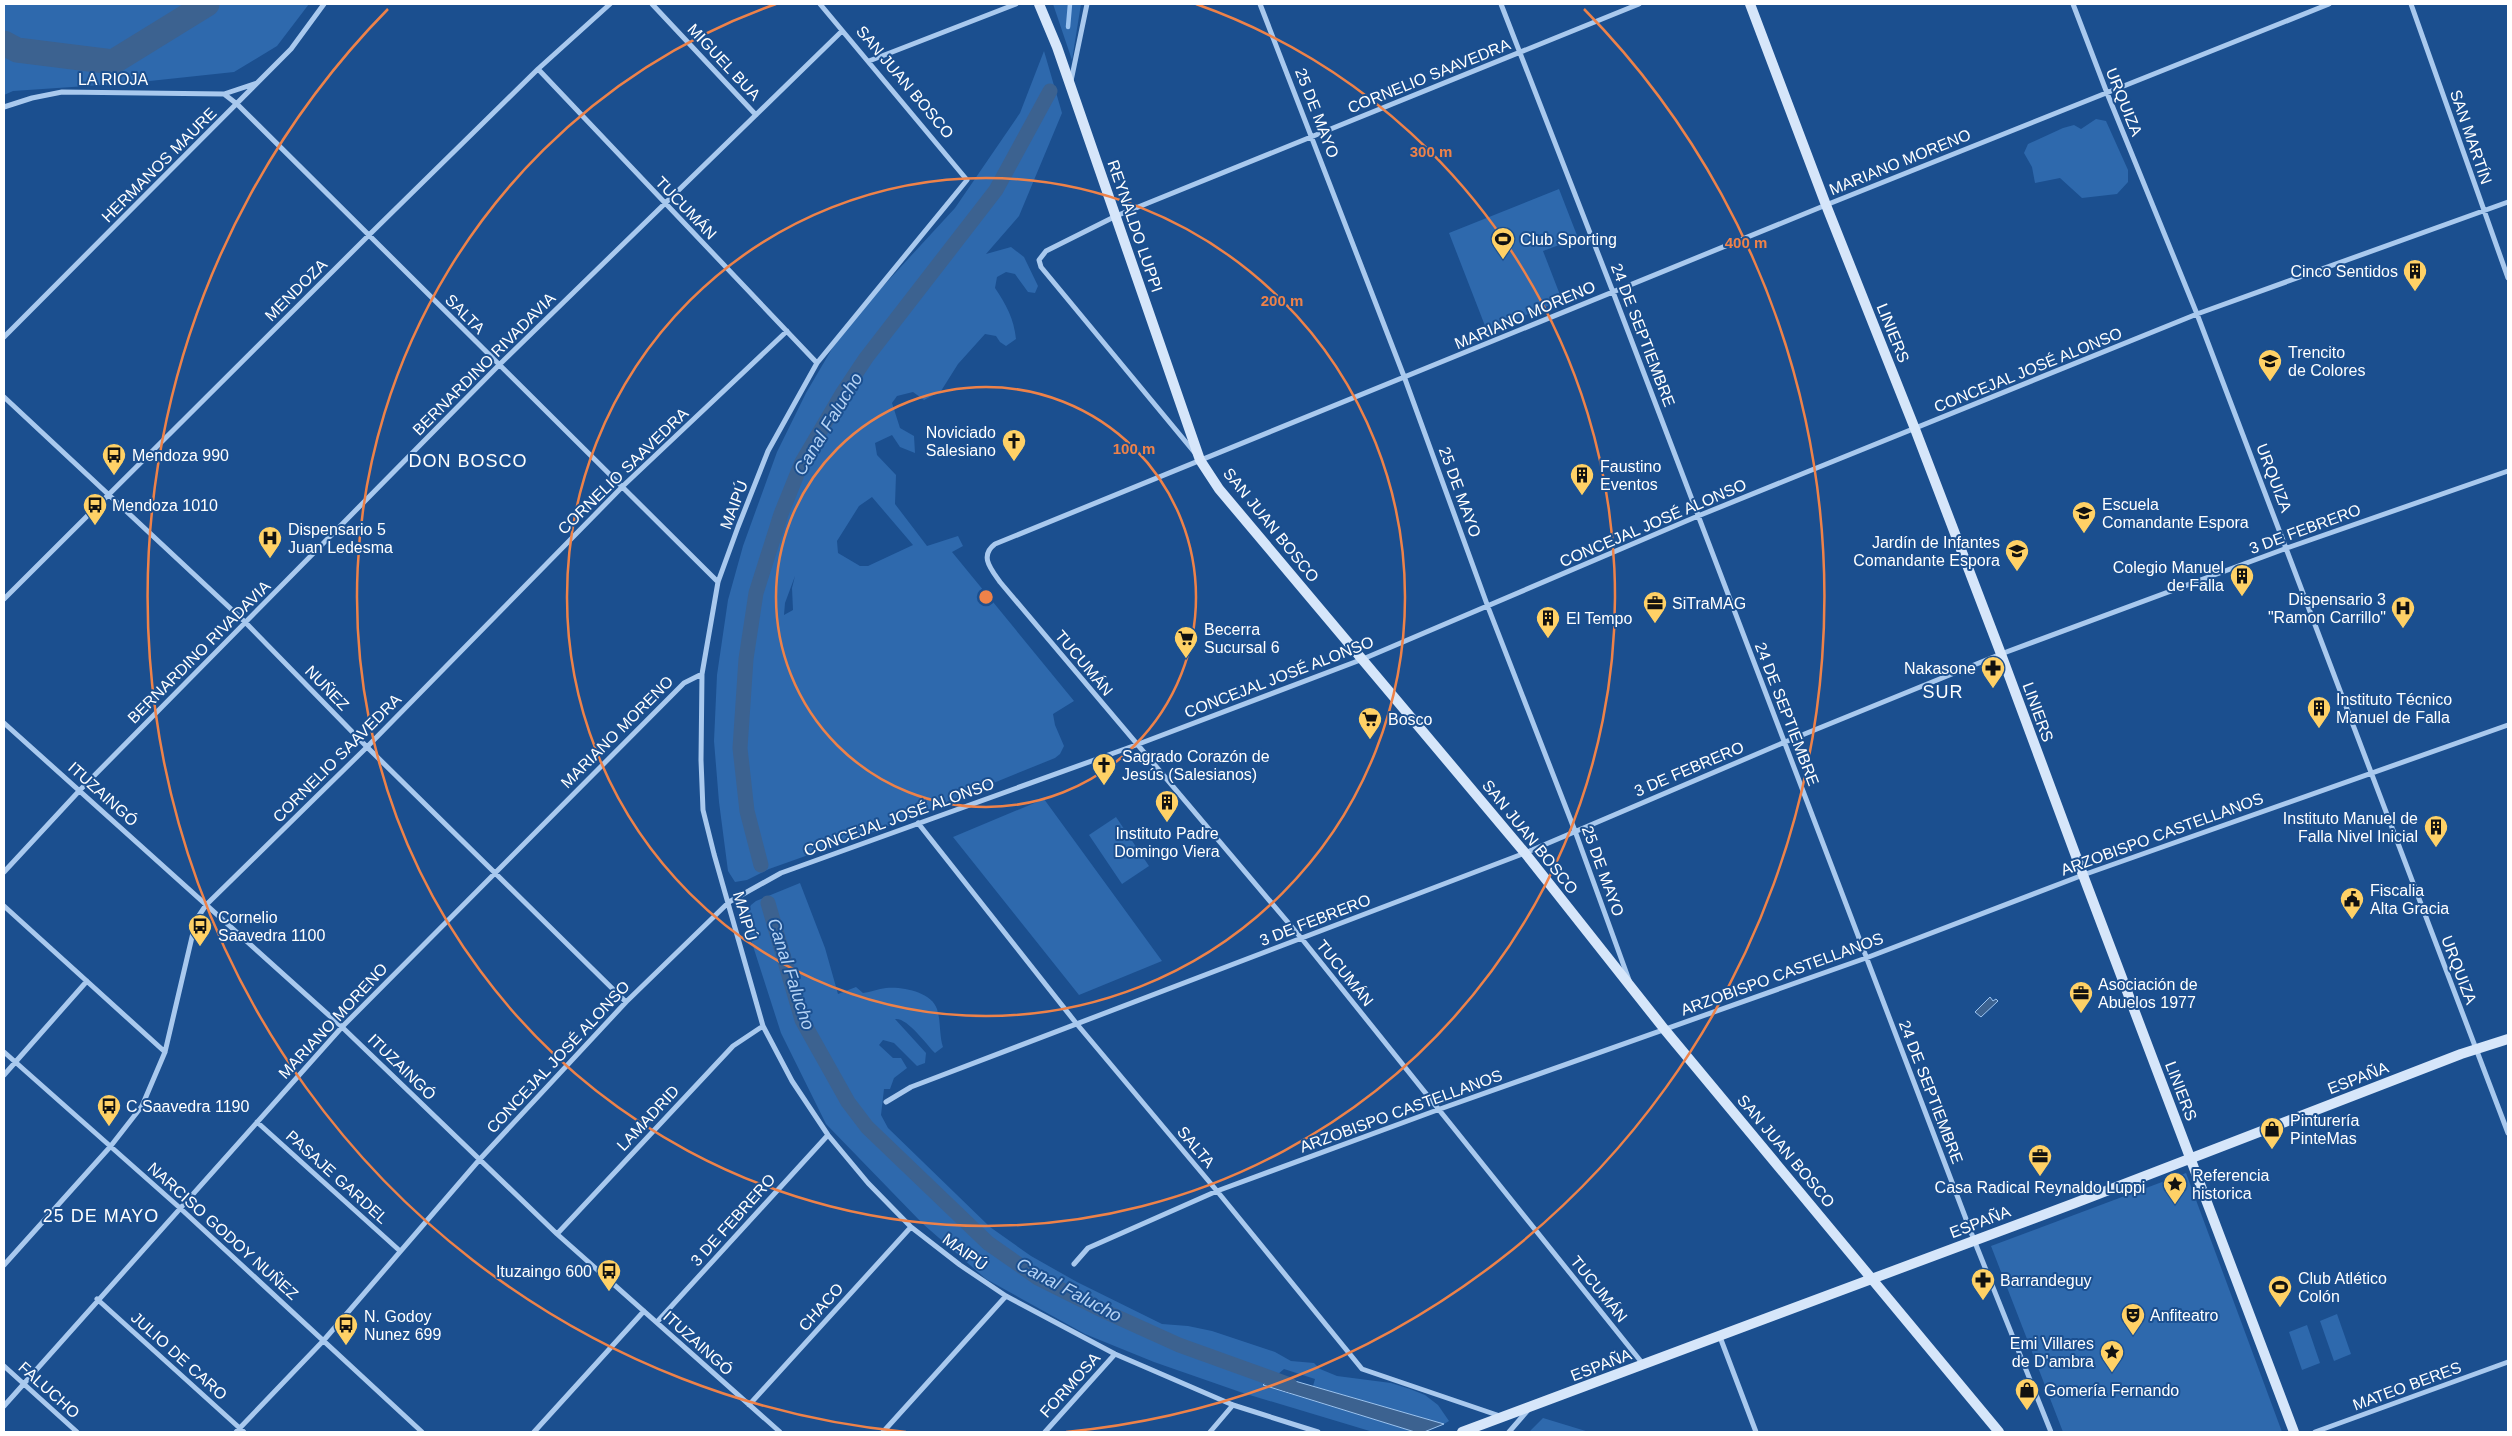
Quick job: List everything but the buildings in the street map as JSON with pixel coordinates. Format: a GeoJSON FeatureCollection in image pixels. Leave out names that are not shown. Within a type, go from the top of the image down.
{"type":"FeatureCollection","features":[{"type":"Feature","properties":{"kind":"street","name":"HERMANOS MAURE"},"geometry":{"type":"LineString","coordinates":[[4,337],[291,49],[324,4]]}},
{"type":"Feature","properties":{"kind":"street","name":"MENDOZA"},"geometry":{"type":"LineString","coordinates":[[4,599],[538,69],[610,4]]}},
{"type":"Feature","properties":{"kind":"street","name":"MIGUEL BUA"},"geometry":{"type":"LineString","coordinates":[[652,4],[756,115]]}},
{"type":"Feature","properties":{"kind":"street","name":"SAN JUAN BOSCO"},"geometry":{"type":"LineString","coordinates":[[820,4],[967,180]]}},
{"type":"Feature","properties":{"kind":"street"},"geometry":{"type":"LineString","coordinates":[[869,61],[1016,4]]}},
{"type":"Feature","properties":{"kind":"street","name":"REYNALDO LUPPI"},"geometry":{"type":"LineString","coordinates":[[1039,4],[1070,84],[1200,460]]}},
{"type":"Feature","properties":{"kind":"street"},"geometry":{"type":"LineString","coordinates":[[1070,84],[1087,4]]}},
{"type":"Feature","properties":{"kind":"street","name":"25 DE MAYO"},"geometry":{"type":"LineString","coordinates":[[1260,4],[1405,378],[1488,607],[1575,831],[1633,990]]}},
{"type":"Feature","properties":{"kind":"street","name":"24 DE SEPTIEMBRE"},"geometry":{"type":"LineString","coordinates":[[1500,4],[1614,292],[1974,1240],[2051,1432]]}},
{"type":"Feature","properties":{"kind":"street","name":"CORNELIO SAAVEDRA"},"geometry":{"type":"LineString","coordinates":[[1039,260],[1046,251],[1116,216],[1639,4]]}},
{"type":"Feature","properties":{"kind":"street","name":"LINIERS"},"geometry":{"type":"LineString","coordinates":[[1750,4],[1826,205],[1915,429],[2001,654],[2082,875],[2294,1432]]}},
{"type":"Feature","properties":{"kind":"street","name":"URQUIZA"},"geometry":{"type":"LineString","coordinates":[[2073,4],[2197,314],[2287,548],[2370,774],[2508,1133]]}},
{"type":"Feature","properties":{"kind":"street","name":"MARIANO MORENO"},"geometry":{"type":"LineString","coordinates":[[986,555],[988,549],[995,544],[1826,205],[2329,4]]}},
{"type":"Feature","properties":{"kind":"street","name":"SAN MARTÍN"},"geometry":{"type":"LineString","coordinates":[[2411,4],[2508,278]]}},
{"type":"Feature","properties":{"kind":"street","name":"BERNARDINO RIVADAVIA"},"geometry":{"type":"LineString","coordinates":[[4,872],[80,790],[499,365],[842,31]]}},
{"type":"Feature","properties":{"kind":"street","name":"TUCUMÁN"},"geometry":{"type":"LineString","coordinates":[[538,69],[817,363]]}},
{"type":"Feature","properties":{"kind":"street","name":"LA RIOJA"},"geometry":{"type":"LineString","coordinates":[[4,108],[32,98],[62,92],[224,94],[258,82]]}},
{"type":"Feature","properties":{"kind":"street"},"geometry":{"type":"LineString","coordinates":[[224,94],[237,104]]}},
{"type":"Feature","properties":{"kind":"street","name":"SALTA"},"geometry":{"type":"LineString","coordinates":[[237,104],[718,582]]}},
{"type":"Feature","properties":{"kind":"street","name":"MAIPÚ"},"geometry":{"type":"LineString","coordinates":[[967,180],[817,363],[768,451],[718,582],[702,674],[701,760],[703,810],[728,902],[763,1026],[792,1081],[828,1135],[868,1183],[911,1227],[960,1265],[1006,1296],[1114,1354],[1233,1405],[1318,1432]]}},
{"type":"Feature","properties":{"kind":"street","name":"CONCEJAL JOSÉ ALONSO"},"geometry":{"type":"LineString","coordinates":[[240,1431],[324,1340],[480,1159],[626,1002],[728,902],[781,873],[1136,745],[1363,659],[1698,516],[2197,314],[2508,202]]}},
{"type":"Feature","properties":{"kind":"street","name":"SAN JUAN BOSCO"},"geometry":{"type":"LineString","coordinates":[[1039,260],[1041,267],[1200,460],[1219,489],[1525,853],[1665,1030],[1999,1432]]}},
{"type":"Feature","properties":{"kind":"street","name":"CORNELIO SAAVEDRA"},"geometry":{"type":"LineString","coordinates":[[4,1266],[110,1147],[142,1106],[164,1052],[196,920],[206,905],[367,747],[623,486],[787,331]]}},
{"type":"Feature","properties":{"kind":"street","name":"NUÑEZ"},"geometry":{"type":"LineString","coordinates":[[4,397],[245,622],[367,747],[626,1002]]}},
{"type":"Feature","properties":{"kind":"street","name":"3 DE FEBRERO"},"geometry":{"type":"LineString","coordinates":[[886,1102],[911,1087],[1076,1022],[1302,939],[1525,853],[1785,742],[2001,654],[2287,548],[2508,471]]}},
{"type":"Feature","properties":{"kind":"street","name":"TUCUMÁN"},"geometry":{"type":"LineString","coordinates":[[986,555],[989,567],[1000,582],[1302,939],[1644,1364]]}},
{"type":"Feature","properties":{"kind":"street","name":"MARIANO MORENO"},"geometry":{"type":"LineString","coordinates":[[4,1406],[342,1027],[493,872],[684,683],[702,674]]}},
{"type":"Feature","properties":{"kind":"street","name":"ITUZAINGÓ"},"geometry":{"type":"LineString","coordinates":[[4,723],[342,1027],[557,1234],[780,1432]]}},
{"type":"Feature","properties":{"kind":"street","name":"ARZOBISPO CASTELLANOS"},"geometry":{"type":"LineString","coordinates":[[1074,1264],[1088,1248],[1218,1191],[1440,1109],[1866,958],[2082,875],[2508,725]]}},
{"type":"Feature","properties":{"kind":"street","name":"SALTA"},"geometry":{"type":"LineString","coordinates":[[918,823],[1076,1022],[1218,1191],[1362,1369],[1504,1418]]}},
{"type":"Feature","properties":{"kind":"street"},"geometry":{"type":"LineString","coordinates":[[5,909],[164,1052]]}},
{"type":"Feature","properties":{"kind":"street"},"geometry":{"type":"LineString","coordinates":[[4,1075],[87,981]]}},
{"type":"Feature","properties":{"kind":"street","name":"LAMADRID"},"geometry":{"type":"LineString","coordinates":[[557,1234],[732,1046],[763,1026]]}},
{"type":"Feature","properties":{"kind":"street","name":"ESPAÑA"},"geometry":{"type":"LineString","coordinates":[[1462,1432],[1720,1337],[2508,1038]]}},
{"type":"Feature","properties":{"kind":"street","name":"NARCISO GODOY NUÑEZ"},"geometry":{"type":"LineString","coordinates":[[4,1052],[180,1208],[422,1432]]}},
{"type":"Feature","properties":{"kind":"street","name":"PASAJE GARDEL"},"geometry":{"type":"LineString","coordinates":[[257,1122],[400,1251]]}},
{"type":"Feature","properties":{"kind":"street","name":"3 DE FEBRERO"},"geometry":{"type":"LineString","coordinates":[[657,1322],[828,1135]]}},
{"type":"Feature","properties":{"kind":"street","name":"CHACO"},"geometry":{"type":"LineString","coordinates":[[749,1405],[911,1227]]}},
{"type":"Feature","properties":{"kind":"street"},"geometry":{"type":"LineString","coordinates":[[884,1432],[1006,1296]]}},
{"type":"Feature","properties":{"kind":"street","name":"JULIO DE CARO"},"geometry":{"type":"LineString","coordinates":[[98,1299],[240,1431]]}},
{"type":"Feature","properties":{"kind":"street"},"geometry":{"type":"LineString","coordinates":[[534,1432],[644,1311]]}},
{"type":"Feature","properties":{"kind":"street"},"geometry":{"type":"LineString","coordinates":[[1720,1337],[1756,1432]]}},
{"type":"Feature","properties":{"kind":"street","name":"FORMOSA"},"geometry":{"type":"LineString","coordinates":[[1045,1432],[1114,1354]]}},
{"type":"Feature","properties":{"kind":"street","name":"MATEO BERES"},"geometry":{"type":"LineString","coordinates":[[2315,1432],[2508,1362]]}},
{"type":"Feature","properties":{"kind":"street","name":"FALUCHO"},"geometry":{"type":"LineString","coordinates":[[4,1366],[77,1432]]}},
{"type":"Feature","properties":{"kind":"street"},"geometry":{"type":"LineString","coordinates":[[1210,1432],[1233,1405]]}},
{"type":"Feature","properties":{"kind":"street"},"geometry":{"type":"LineString","coordinates":[[1509,1432],[1530,1408]]}},
{"type":"Feature","properties":{"kind":"shaded area"},"geometry":{"type":"Polygon","coordinates":[[[4,4],[309,4],[277,46],[234,72],[131,83],[13,91],[4,95],[4,4]]]}},
{"type":"Feature","properties":{"kind":"shaded area"},"geometry":{"type":"Polygon","coordinates":[[[1053,4],[1081,4],[1072,60],[1053,4]]]}},
{"type":"Feature","properties":{"kind":"shaded area"},"geometry":{"type":"Polygon","coordinates":[[[1044,51],[1062,113],[1019,216],[986,254],[1011,247],[1024,257],[1038,286],[1035,293],[1028,292],[1015,274],[1006,272],[997,277],[995,288],[1009,312],[1016,339],[1006,346],[996,336],[985,334],[958,364],[941,391],[924,400],[913,392],[897,396],[892,403],[900,428],[914,436],[915,453],[900,447],[892,435],[875,443],[877,455],[896,475],[895,504],[927,546],[958,536],[963,546],[952,552],[1074,701],[1053,714],[1055,725],[1064,746],[1060,754],[1055,758],[873,832],[769,869],[747,880],[735,882],[728,871],[719,802],[714,741],[717,675],[728,600],[743,546],[777,452],[806,393],[833,347],[874,296],[955,208],[1020,113],[1044,51]],[[872,497],[859,506],[837,541],[838,553],[860,566],[868,566],[913,545],[872,497]],[[795,576],[785,603],[784,615],[793,610],[792,588],[795,576]]]}},
{"type":"Feature","properties":{"kind":"shaded area"},"geometry":{"type":"Polygon","coordinates":[[[2096,119],[2106,121],[2128,170],[2128,182],[2117,194],[2082,198],[2060,178],[2035,183],[2032,167],[2024,153],[2028,144],[2063,128],[2074,125],[2081,129],[2096,119]]]}},
{"type":"Feature","properties":{"kind":"shaded area","name":"Club Sporting"},"geometry":{"type":"Polygon","coordinates":[[[1559,189],[1578,238],[1543,251],[1562,300],[1487,331],[1449,233],[1559,189]]]}},
{"type":"Feature","properties":{"kind":"shaded area"},"geometry":{"type":"Polygon","coordinates":[[[1044,799],[1162,961],[1079,995],[953,837],[1044,799]]]}},
{"type":"Feature","properties":{"kind":"shaded area"},"geometry":{"type":"Polygon","coordinates":[[[1116,817],[1149,866],[1122,884],[1089,835],[1116,817]]]}},
{"type":"Feature","properties":{"kind":"shaded area"},"geometry":{"type":"Polygon","coordinates":[[[800,883],[825,948],[838,994],[856,987],[863,993],[886,988],[900,988],[923,994],[934,1003],[937,1009],[943,1047],[935,1053],[911,1027],[905,1022],[895,1019],[926,1053],[925,1063],[917,1066],[894,1043],[883,1040],[879,1045],[893,1058],[901,1058],[907,1068],[894,1078],[890,1089],[884,1089],[881,1115],[888,1128],[990,1227],[1031,1256],[1077,1282],[1162,1324],[1188,1326],[1212,1331],[1275,1352],[1291,1361],[1314,1363],[1320,1369],[1337,1376],[1391,1383],[1410,1389],[1425,1395],[1438,1405],[1449,1421],[1444,1424],[1313,1386],[1315,1379],[1284,1369],[1264,1386],[1415,1432],[1373,1432],[1243,1393],[1154,1362],[1085,1334],[986,1279],[923,1224],[826,1124],[781,1033],[744,918],[751,905],[756,901],[800,883]]]}},
{"type":"Feature","properties":{"kind":"shaded area"},"geometry":{"type":"Polygon","coordinates":[[[1990,997],[1993,1001],[1996,999],[1998,1001],[1981,1017],[1975,1012],[1990,997]]]}},
{"type":"Feature","properties":{"kind":"shaded area"},"geometry":{"type":"Polygon","coordinates":[[[2186,1173],[2282,1432],[2063,1432],[1991,1246],[2186,1173]]]}},
{"type":"Feature","properties":{"kind":"shaded area"},"geometry":{"type":"Polygon","coordinates":[[[2337,1314],[2351,1354],[2334,1361],[2320,1321],[2337,1314]]]}},
{"type":"Feature","properties":{"kind":"shaded area"},"geometry":{"type":"Polygon","coordinates":[[[2307,1325],[2320,1363],[2302,1370],[2289,1332],[2307,1325]]]}},
{"type":"Feature","properties":{"kind":"shaded area"},"geometry":{"type":"Polygon","coordinates":[[[1274,1375],[1444,1424],[1424,1432],[1415,1432],[1263,1385],[1274,1375]]]}},
{"type":"Feature","properties":{"kind":"shaded area"},"geometry":{"type":"Polygon","coordinates":[[[1543,1418],[1589,1432],[1529,1432],[1543,1418]]]}},
{"type":"Feature","properties":{"kind":"waterway"},"geometry":{"type":"LineString","coordinates":[[4,43],[17,50],[113,62],[207,4]]}},
{"type":"Feature","properties":{"kind":"waterway","name":"Canal Falucho"},"geometry":{"type":"LineString","coordinates":[[1068,27],[1070,4]]}},
{"type":"Feature","properties":{"kind":"waterway","name":"Canal Falucho"},"geometry":{"type":"LineString","coordinates":[[761,865],[747,811],[740,748],[746,659],[756,593],[781,514],[802,462],[842,394],[866,358],[996,190],[1050,91]]}},
{"type":"Feature","properties":{"kind":"waterway","name":"Canal Falucho"},"geometry":{"type":"LineString","coordinates":[[768,903],[802,1020],[848,1102],[867,1127],[988,1243],[1038,1278],[1106,1312],[1179,1345],[1290,1385]]}},
{"type":"Feature","properties":{"kind":"place","name":"Club Sporting"},"geometry":{"type":"Point","coordinates":[1503,260]}},
{"type":"Feature","properties":{"kind":"place","name":"Cinco Sentidos"},"geometry":{"type":"Point","coordinates":[2415,292]}},
{"type":"Feature","properties":{"kind":"place","name":"Trencito de Colores"},"geometry":{"type":"Point","coordinates":[2270,382]}},
{"type":"Feature","properties":{"kind":"place","name":"Noviciado Salesiano"},"geometry":{"type":"Point","coordinates":[1014,462]}},
{"type":"Feature","properties":{"kind":"place","name":"Mendoza 990"},"geometry":{"type":"Point","coordinates":[114,476]}},
{"type":"Feature","properties":{"kind":"place","name":"Faustino Eventos"},"geometry":{"type":"Point","coordinates":[1582,496]}},
{"type":"Feature","properties":{"kind":"place","name":"Mendoza 1010"},"geometry":{"type":"Point","coordinates":[95,526]}},
{"type":"Feature","properties":{"kind":"place","name":"Escuela Comandante Espora"},"geometry":{"type":"Point","coordinates":[2084,534]}},
{"type":"Feature","properties":{"kind":"place","name":"Dispensario 5 Juan Ledesma"},"geometry":{"type":"Point","coordinates":[270,559]}},
{"type":"Feature","properties":{"kind":"place","name":"Jardín de Infantes Comandante Espora"},"geometry":{"type":"Point","coordinates":[2017,572]}},
{"type":"Feature","properties":{"kind":"place","name":"Colegio Manuel de Falla"},"geometry":{"type":"Point","coordinates":[2242,597]}},
{"type":"Feature","properties":{"kind":"place","name":"SiTraMAG"},"geometry":{"type":"Point","coordinates":[1655,624]}},
{"type":"Feature","properties":{"kind":"place","name":"Dispensario 3 \"Ramon Carrillo\""},"geometry":{"type":"Point","coordinates":[2403,629]}},
{"type":"Feature","properties":{"kind":"place","name":"El Tempo"},"geometry":{"type":"Point","coordinates":[1548,639]}},
{"type":"Feature","properties":{"kind":"place","name":"Becerra Sucursal 6"},"geometry":{"type":"Point","coordinates":[1186,659]}},
{"type":"Feature","properties":{"kind":"place","name":"Nakasone"},"geometry":{"type":"Point","coordinates":[1993,689]}},
{"type":"Feature","properties":{"kind":"place","name":"Instituto Técnico Manuel de Falla"},"geometry":{"type":"Point","coordinates":[2319,729]}},
{"type":"Feature","properties":{"kind":"place","name":"Bosco"},"geometry":{"type":"Point","coordinates":[1370,740]}},
{"type":"Feature","properties":{"kind":"place","name":"Sagrado Corazón de Jesús (Salesianos)"},"geometry":{"type":"Point","coordinates":[1104,786]}},
{"type":"Feature","properties":{"kind":"place","name":"Instituto Padre Domingo Viera"},"geometry":{"type":"Point","coordinates":[1167,823]}},
{"type":"Feature","properties":{"kind":"place","name":"Instituto Manuel de Falla Nivel Inicial"},"geometry":{"type":"Point","coordinates":[2436,848]}},
{"type":"Feature","properties":{"kind":"place","name":"Fiscalia Alta Gracia"},"geometry":{"type":"Point","coordinates":[2352,920]}},
{"type":"Feature","properties":{"kind":"place","name":"Cornelio Saavedra 1100"},"geometry":{"type":"Point","coordinates":[200,947]}},
{"type":"Feature","properties":{"kind":"place","name":"Asociación de Abuelos 1977"},"geometry":{"type":"Point","coordinates":[2081,1014]}},
{"type":"Feature","properties":{"kind":"place","name":"C Saavedra 1190"},"geometry":{"type":"Point","coordinates":[109,1127]}},
{"type":"Feature","properties":{"kind":"place","name":"Pinturería PinteMas"},"geometry":{"type":"Point","coordinates":[2272,1150]}},
{"type":"Feature","properties":{"kind":"place","name":"Casa Radical Reynaldo Luppi"},"geometry":{"type":"Point","coordinates":[2040,1177]}},
{"type":"Feature","properties":{"kind":"place","name":"Referencia historica"},"geometry":{"type":"Point","coordinates":[2175,1205]}},
{"type":"Feature","properties":{"kind":"place","name":"Ituzaingo 600"},"geometry":{"type":"Point","coordinates":[609,1292]}},
{"type":"Feature","properties":{"kind":"place","name":"Barrandeguy"},"geometry":{"type":"Point","coordinates":[1983,1301]}},
{"type":"Feature","properties":{"kind":"place","name":"Club Atlético Colón"},"geometry":{"type":"Point","coordinates":[2280,1308]}},
{"type":"Feature","properties":{"kind":"place","name":"Anfiteatro"},"geometry":{"type":"Point","coordinates":[2133,1336]}},
{"type":"Feature","properties":{"kind":"place","name":"N. Godoy Nunez 699"},"geometry":{"type":"Point","coordinates":[346,1346]}},
{"type":"Feature","properties":{"kind":"place","name":"Emi Villares de D'ambra"},"geometry":{"type":"Point","coordinates":[2112,1373]}},
{"type":"Feature","properties":{"kind":"place","name":"Gomería Fernando"},"geometry":{"type":"Point","coordinates":[2027,1411]}},
{"type":"Feature","properties":{"kind":"district","name":"DON BOSCO"},"geometry":{"type":"Point","coordinates":[468,461]}},
{"type":"Feature","properties":{"kind":"district","name":"SUR"},"geometry":{"type":"Point","coordinates":[1943,692]}},
{"type":"Feature","properties":{"kind":"district","name":"25 DE MAYO"},"geometry":{"type":"Point","coordinates":[101,1216]}}]}
